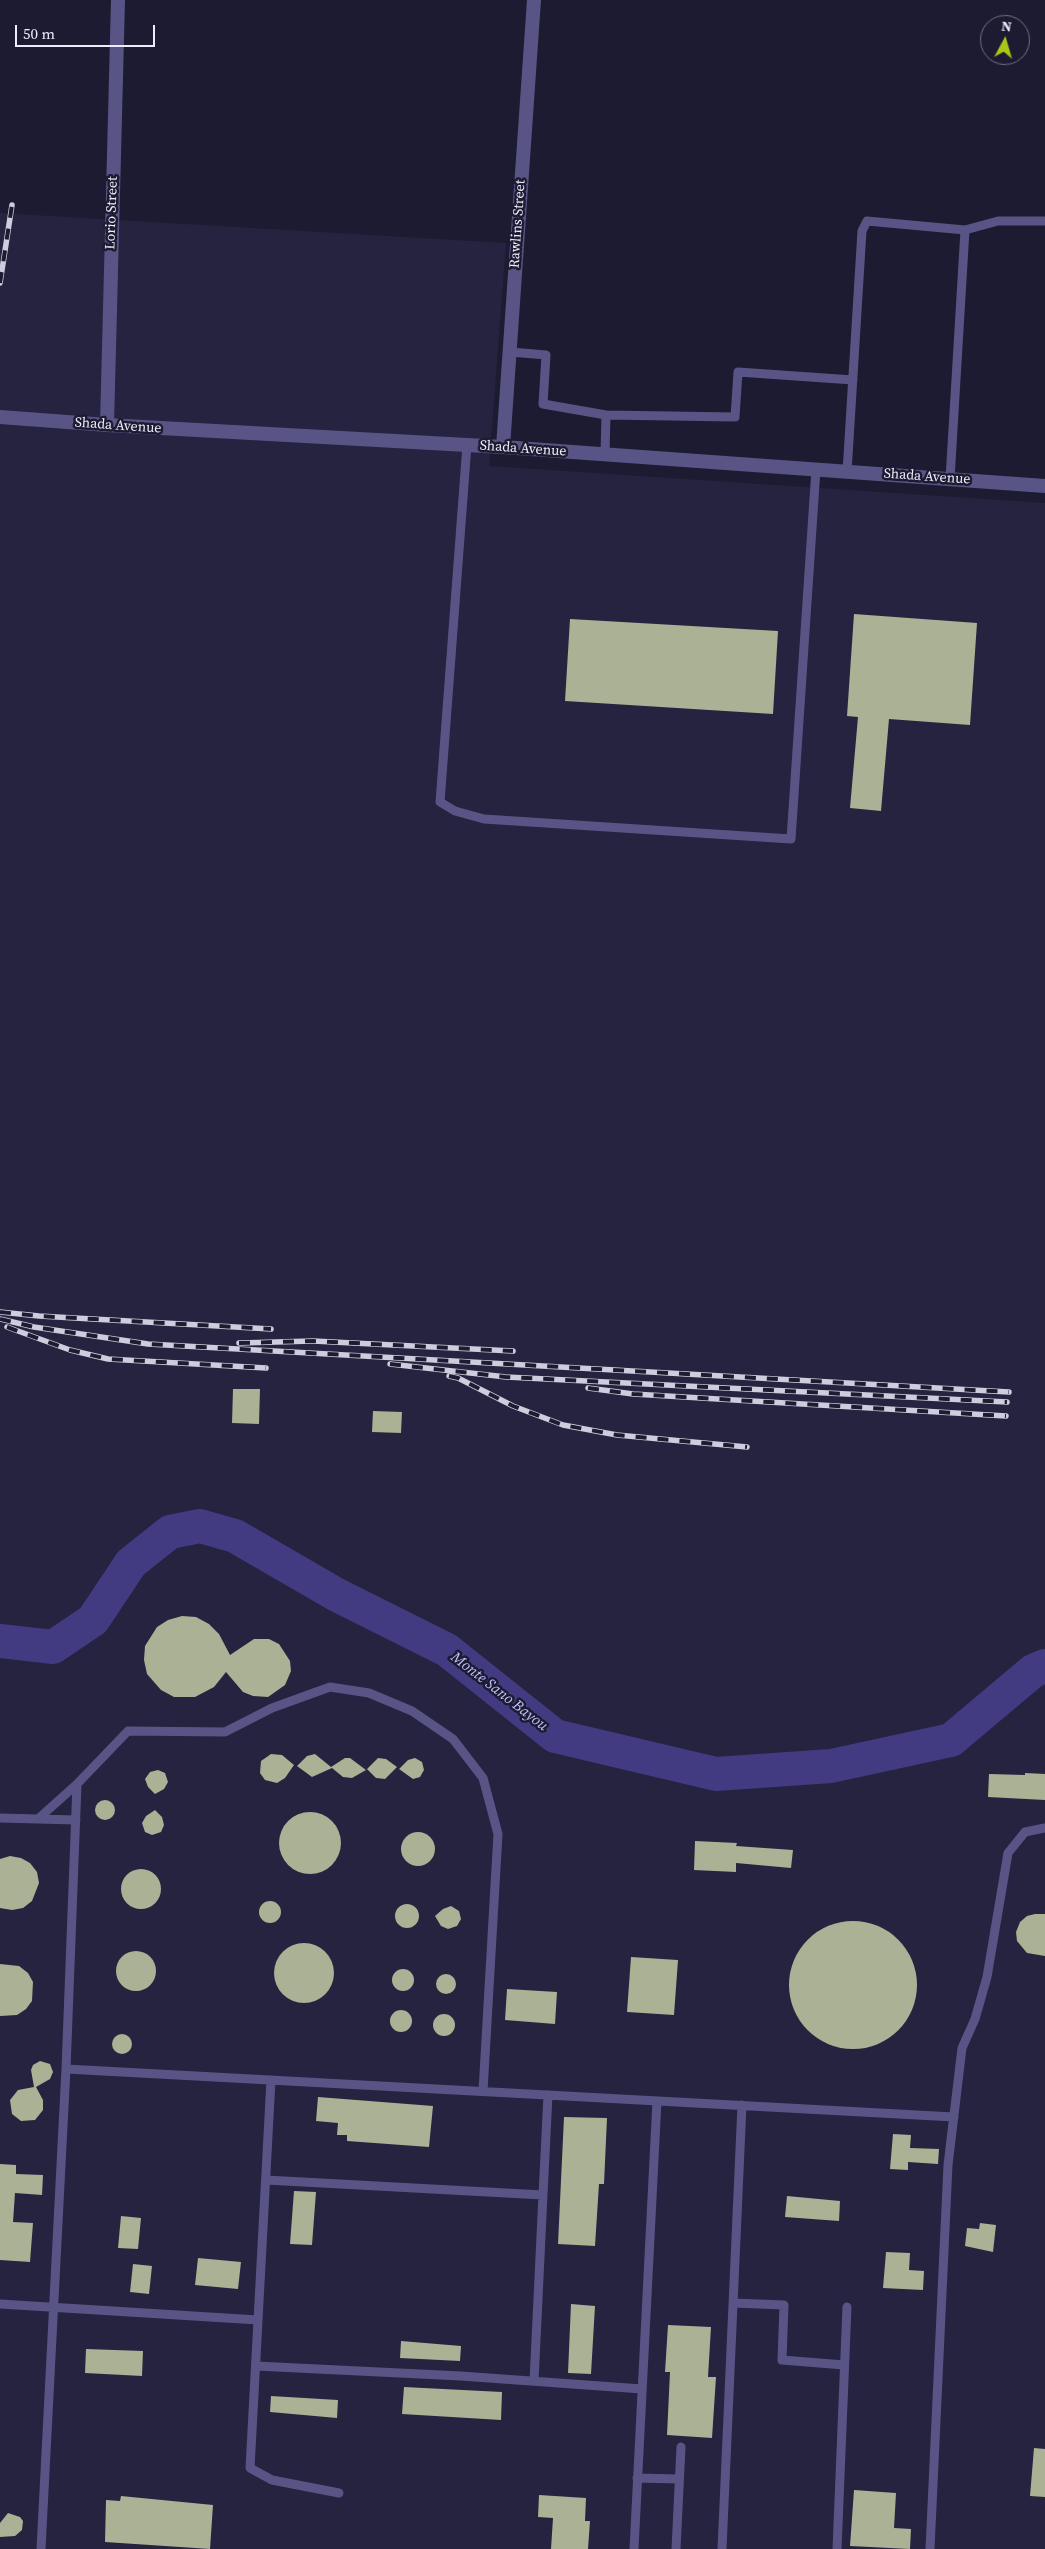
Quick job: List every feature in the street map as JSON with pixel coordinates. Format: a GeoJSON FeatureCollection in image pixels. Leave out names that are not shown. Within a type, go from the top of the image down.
{"type":"FeatureCollection","features":[{"type":"Feature","properties":{"kind":"street","name":"Lorio Street"},"geometry":{"type":"LineString","coordinates":[[106,425],[118,0]]}},
{"type":"Feature","properties":{"kind":"street","name":"Rawlins Street"},"geometry":{"type":"LineString","coordinates":[[503,447],[534,0]]}},
{"type":"Feature","properties":{"kind":"street","name":"Shada Avenue"},"geometry":{"type":"LineString","coordinates":[[0,417],[106,425],[503,447],[1045,486]]}},
{"type":"Feature","properties":{"kind":"lane"},"geometry":{"type":"LineString","coordinates":[[847,472],[862,231],[867,221],[965,230],[998,222],[1045,221]]}},
{"type":"Feature","properties":{"kind":"lane"},"geometry":{"type":"LineString","coordinates":[[950,479],[965,230]]}},
{"type":"Feature","properties":{"kind":"lane"},"geometry":{"type":"LineString","coordinates":[[510,352],[546,355],[543,404],[606,415],[735,417],[738,372],[853,380]]}},
{"type":"Feature","properties":{"kind":"lane"},"geometry":{"type":"LineString","coordinates":[[605,454],[606,415]]}},
{"type":"Feature","properties":{"kind":"lane"},"geometry":{"type":"LineString","coordinates":[[467,445],[440,802],[455,811],[494,819],[791,839],[816,469]]}},
{"type":"Feature","properties":{"kind":"lane"},"geometry":{"type":"LineString","coordinates":[[38,1819],[77,1784],[128,1731],[225,1732],[272,1708],[330,1687],[369,1693],[403,1707],[453,1738],[483,1778],[498,1834],[483,2091]]}},
{"type":"Feature","properties":{"kind":"lane"},"geometry":{"type":"LineString","coordinates":[[41,2549],[66,2069],[77,1784]]}},
{"type":"Feature","properties":{"kind":"lane"},"geometry":{"type":"LineString","coordinates":[[0,1818],[76,1820]]}},
{"type":"Feature","properties":{"kind":"lane"},"geometry":{"type":"LineString","coordinates":[[930,2549],[948,2165],[962,2048],[975,2019],[987,1977],[1008,1853],[1025,1832],[1045,1828]]}},
{"type":"Feature","properties":{"kind":"lane"},"geometry":{"type":"LineString","coordinates":[[66,2069],[954,2117]]}},
{"type":"Feature","properties":{"kind":"lane"},"geometry":{"type":"LineString","coordinates":[[271,2080],[250,2468],[272,2480],[338,2493]]}},
{"type":"Feature","properties":{"kind":"lane"},"geometry":{"type":"LineString","coordinates":[[534,2381],[548,2095]]}},
{"type":"Feature","properties":{"kind":"lane"},"geometry":{"type":"LineString","coordinates":[[634,2549],[657,2101]]}},
{"type":"Feature","properties":{"kind":"lane"},"geometry":{"type":"LineString","coordinates":[[722,2549],[742,2105]]}},
{"type":"Feature","properties":{"kind":"lane"},"geometry":{"type":"LineString","coordinates":[[266,2180],[544,2196]]}},
{"type":"Feature","properties":{"kind":"lane"},"geometry":{"type":"LineString","coordinates":[[0,2304],[258,2320]]}},
{"type":"Feature","properties":{"kind":"lane"},"geometry":{"type":"LineString","coordinates":[[733,2304],[784,2305],[782,2360],[844,2365]]}},
{"type":"Feature","properties":{"kind":"lane"},"geometry":{"type":"LineString","coordinates":[[837,2549],[847,2307]]}},
{"type":"Feature","properties":{"kind":"lane"},"geometry":{"type":"LineString","coordinates":[[256,2366],[642,2388]]}},
{"type":"Feature","properties":{"kind":"lane"},"geometry":{"type":"LineString","coordinates":[[676,2549],[681,2447]]}},
{"type":"Feature","properties":{"kind":"lane"},"geometry":{"type":"LineString","coordinates":[[637,2478],[679,2479]]}},
{"type":"Feature","properties":{"kind":"shaded area"},"geometry":{"type":"Polygon","coordinates":[[[0,213],[506,243],[489,466],[1045,503],[1045,2549],[0,2549],[0,213]]]}},
{"type":"Feature","properties":{"kind":"building"},"geometry":{"type":"Polygon","coordinates":[[[854,614],[977,623],[970,725],[889,719],[881,811],[850,808],[858,717],[847,716],[854,614]]]}},
{"type":"Feature","properties":{"kind":"building"},"geometry":{"type":"Polygon","coordinates":[[[570,619],[778,631],[773,714],[565,701],[570,619]]]}},
{"type":"Feature","properties":{"kind":"building"},"geometry":{"type":"Polygon","coordinates":[[[233,1389],[260,1389],[259,1424],[232,1423],[233,1389]]]}},
{"type":"Feature","properties":{"kind":"building"},"geometry":{"type":"Polygon","coordinates":[[[373,1411],[402,1412],[401,1433],[372,1432],[373,1411]]]}},
{"type":"Feature","properties":{"kind":"building"},"geometry":{"type":"Polygon","coordinates":[[[182,1616],[196,1617],[209,1624],[219,1634],[230,1655],[254,1639],[269,1639],[279,1644],[290,1661],[291,1671],[285,1685],[268,1697],[253,1696],[243,1692],[226,1672],[214,1687],[195,1697],[174,1697],[161,1690],[147,1674],[144,1660],[145,1646],[157,1627],[168,1620],[182,1616]]]}},
{"type":"Feature","properties":{"kind":"building"},"geometry":{"type":"Polygon","coordinates":[[[271,1754],[282,1755],[294,1765],[285,1778],[277,1783],[265,1780],[260,1773],[261,1761],[271,1754]]]}},
{"type":"Feature","properties":{"kind":"building"},"geometry":{"type":"Polygon","coordinates":[[[315,1754],[331,1767],[345,1758],[350,1758],[366,1770],[352,1778],[343,1777],[332,1768],[312,1777],[297,1766],[307,1756],[315,1754]]]}},
{"type":"Feature","properties":{"kind":"building"},"geometry":{"type":"Polygon","coordinates":[[[378,1758],[386,1759],[397,1767],[385,1779],[376,1778],[367,1769],[378,1758]]]}},
{"type":"Feature","properties":{"kind":"building"},"geometry":{"type":"Polygon","coordinates":[[[415,1758],[422,1762],[424,1770],[420,1777],[413,1779],[399,1769],[408,1760],[415,1758]]]}},
{"type":"Feature","properties":{"kind":"building"},"geometry":{"type":"Polygon","coordinates":[[[158,1770],[165,1773],[168,1782],[164,1789],[155,1794],[148,1787],[145,1779],[150,1772],[158,1770]]]}},
{"type":"Feature","properties":{"kind":"building"},"geometry":{"type":"Polygon","coordinates":[[[1025,1773],[1045,1774],[1045,1800],[988,1797],[989,1774],[1025,1775],[1025,1773]]]}},
{"type":"Feature","properties":{"kind":"building"},"geometry":{"type":"Polygon","coordinates":[[[105,1800],[112,1803],[115,1810],[112,1817],[105,1820],[98,1817],[95,1810],[98,1803],[105,1800]]]}},
{"type":"Feature","properties":{"kind":"building"},"geometry":{"type":"Polygon","coordinates":[[[155,1810],[162,1817],[164,1825],[161,1832],[152,1835],[145,1832],[142,1823],[146,1816],[155,1810]]]}},
{"type":"Feature","properties":{"kind":"building"},"geometry":{"type":"Polygon","coordinates":[[[310,1812],[327,1817],[332,1821],[336,1826],[341,1843],[336,1860],[332,1865],[327,1869],[310,1874],[293,1869],[288,1865],[284,1860],[279,1843],[284,1826],[288,1821],[293,1817],[310,1812]]]}},
{"type":"Feature","properties":{"kind":"building"},"geometry":{"type":"Polygon","coordinates":[[[418,1832],[425,1833],[430,1837],[434,1842],[434,1856],[430,1861],[425,1865],[418,1866],[411,1865],[406,1861],[402,1856],[401,1849],[402,1842],[406,1837],[411,1833],[418,1832]]]}},
{"type":"Feature","properties":{"kind":"building"},"geometry":{"type":"Polygon","coordinates":[[[695,1841],[737,1843],[736,1846],[793,1850],[791,1868],[736,1863],[736,1872],[694,1870],[695,1841]]]}},
{"type":"Feature","properties":{"kind":"building"},"geometry":{"type":"Polygon","coordinates":[[[10,1856],[21,1858],[30,1863],[37,1872],[39,1883],[32,1901],[23,1908],[12,1910],[0,1908],[0,1859],[10,1856]]]}},
{"type":"Feature","properties":{"kind":"building"},"geometry":{"type":"Polygon","coordinates":[[[141,1869],[155,1875],[161,1889],[155,1903],[141,1909],[127,1903],[121,1889],[127,1875],[141,1869]]]}},
{"type":"Feature","properties":{"kind":"building"},"geometry":{"type":"Polygon","coordinates":[[[270,1901],[278,1904],[281,1912],[278,1920],[270,1923],[262,1920],[259,1912],[262,1904],[270,1901]]]}},
{"type":"Feature","properties":{"kind":"building"},"geometry":{"type":"Polygon","coordinates":[[[407,1904],[412,1905],[418,1911],[418,1921],[412,1927],[407,1928],[402,1927],[396,1921],[395,1916],[396,1911],[402,1905],[407,1904]]]}},
{"type":"Feature","properties":{"kind":"building"},"geometry":{"type":"Polygon","coordinates":[[[451,1906],[459,1911],[461,1919],[457,1926],[448,1929],[441,1926],[435,1916],[443,1909],[451,1906]]]}},
{"type":"Feature","properties":{"kind":"building"},"geometry":{"type":"Polygon","coordinates":[[[1045,1914],[1045,1956],[1027,1953],[1017,1941],[1016,1932],[1020,1922],[1027,1916],[1045,1914]]]}},
{"type":"Feature","properties":{"kind":"building"},"geometry":{"type":"Polygon","coordinates":[[[853,1921],[877,1926],[898,1940],[912,1961],[917,1985],[912,2009],[898,2030],[877,2044],[853,2049],[829,2044],[808,2030],[794,2009],[789,1985],[794,1961],[808,1940],[829,1926],[853,1921]]]}},
{"type":"Feature","properties":{"kind":"building"},"geometry":{"type":"Polygon","coordinates":[[[298,1943],[310,1943],[321,1948],[329,1956],[334,1967],[332,1985],[321,1998],[310,2003],[298,2003],[287,1998],[279,1990],[274,1979],[274,1967],[279,1956],[287,1948],[298,1943]]]}},
{"type":"Feature","properties":{"kind":"building"},"geometry":{"type":"Polygon","coordinates":[[[136,1951],[150,1957],[156,1971],[150,1985],[136,1991],[122,1985],[116,1971],[122,1957],[136,1951]]]}},
{"type":"Feature","properties":{"kind":"building"},"geometry":{"type":"Polygon","coordinates":[[[631,1957],[678,1960],[674,2015],[627,2012],[631,1957]]]}},
{"type":"Feature","properties":{"kind":"building"},"geometry":{"type":"Polygon","coordinates":[[[0,1964],[19,1966],[28,1973],[33,1982],[32,2001],[26,2009],[17,2015],[0,2016],[0,1964]]]}},
{"type":"Feature","properties":{"kind":"building"},"geometry":{"type":"Polygon","coordinates":[[[403,1969],[411,1972],[414,1980],[411,1988],[403,1991],[395,1988],[392,1980],[395,1972],[403,1969]]]}},
{"type":"Feature","properties":{"kind":"building"},"geometry":{"type":"Polygon","coordinates":[[[442,1974],[450,1974],[456,1980],[456,1988],[450,1994],[442,1994],[436,1988],[436,1980],[442,1974]]]}},
{"type":"Feature","properties":{"kind":"building"},"geometry":{"type":"Polygon","coordinates":[[[507,1989],[557,1992],[555,2024],[505,2020],[507,1989]]]}},
{"type":"Feature","properties":{"kind":"building"},"geometry":{"type":"Polygon","coordinates":[[[401,2010],[409,2013],[412,2021],[409,2029],[401,2032],[393,2029],[390,2021],[393,2013],[401,2010]]]}},
{"type":"Feature","properties":{"kind":"building"},"geometry":{"type":"Polygon","coordinates":[[[444,2014],[454,2021],[455,2025],[448,2035],[444,2036],[434,2029],[433,2025],[440,2015],[444,2014]]]}},
{"type":"Feature","properties":{"kind":"building"},"geometry":{"type":"Polygon","coordinates":[[[122,2034],[129,2037],[132,2044],[129,2051],[122,2054],[115,2051],[112,2044],[115,2037],[122,2034]]]}},
{"type":"Feature","properties":{"kind":"building"},"geometry":{"type":"Polygon","coordinates":[[[40,2061],[50,2064],[53,2072],[50,2079],[36,2087],[43,2100],[43,2110],[35,2120],[21,2121],[12,2114],[10,2100],[18,2090],[34,2087],[31,2070],[33,2065],[40,2061]]]}},
{"type":"Feature","properties":{"kind":"building"},"geometry":{"type":"Polygon","coordinates":[[[318,2097],[433,2106],[429,2147],[347,2141],[347,2135],[337,2135],[338,2123],[316,2121],[318,2097]]]}},
{"type":"Feature","properties":{"kind":"building"},"geometry":{"type":"Polygon","coordinates":[[[564,2117],[607,2118],[604,2184],[599,2184],[595,2246],[558,2244],[564,2117]]]}},
{"type":"Feature","properties":{"kind":"building"},"geometry":{"type":"Polygon","coordinates":[[[893,2134],[911,2135],[910,2148],[939,2149],[938,2164],[908,2162],[908,2170],[890,2169],[893,2134]]]}},
{"type":"Feature","properties":{"kind":"building"},"geometry":{"type":"Polygon","coordinates":[[[0,2164],[16,2165],[16,2174],[43,2175],[42,2195],[15,2193],[13,2222],[33,2223],[30,2262],[0,2260],[0,2164]]]}},
{"type":"Feature","properties":{"kind":"building"},"geometry":{"type":"Polygon","coordinates":[[[294,2191],[316,2192],[312,2245],[290,2244],[294,2191]]]}},
{"type":"Feature","properties":{"kind":"building"},"geometry":{"type":"Polygon","coordinates":[[[787,2196],[840,2201],[839,2221],[785,2217],[787,2196]]]}},
{"type":"Feature","properties":{"kind":"building"},"geometry":{"type":"Polygon","coordinates":[[[121,2216],[141,2218],[138,2249],[118,2248],[121,2216]]]}},
{"type":"Feature","properties":{"kind":"building"},"geometry":{"type":"Polygon","coordinates":[[[980,2223],[996,2225],[993,2252],[965,2246],[967,2228],[979,2229],[980,2223]]]}},
{"type":"Feature","properties":{"kind":"building"},"geometry":{"type":"Polygon","coordinates":[[[886,2252],[910,2253],[909,2270],[924,2271],[923,2290],[883,2288],[886,2252]]]}},
{"type":"Feature","properties":{"kind":"building"},"geometry":{"type":"Polygon","coordinates":[[[198,2258],[241,2262],[238,2289],[195,2285],[198,2258]]]}},
{"type":"Feature","properties":{"kind":"building"},"geometry":{"type":"Polygon","coordinates":[[[133,2264],[152,2266],[149,2294],[130,2292],[133,2264]]]}},
{"type":"Feature","properties":{"kind":"building"},"geometry":{"type":"Polygon","coordinates":[[[571,2304],[595,2306],[591,2374],[568,2373],[571,2304]]]}},
{"type":"Feature","properties":{"kind":"building"},"geometry":{"type":"Polygon","coordinates":[[[668,2325],[711,2327],[708,2377],[716,2377],[712,2438],[667,2435],[670,2372],[665,2372],[668,2325]]]}},
{"type":"Feature","properties":{"kind":"building"},"geometry":{"type":"Polygon","coordinates":[[[401,2341],[461,2346],[460,2361],[400,2358],[401,2341]]]}},
{"type":"Feature","properties":{"kind":"building"},"geometry":{"type":"Polygon","coordinates":[[[86,2349],[143,2351],[142,2376],[85,2373],[86,2349]]]}},
{"type":"Feature","properties":{"kind":"building"},"geometry":{"type":"Polygon","coordinates":[[[404,2387],[502,2392],[501,2420],[402,2414],[404,2387]]]}},
{"type":"Feature","properties":{"kind":"building"},"geometry":{"type":"Polygon","coordinates":[[[271,2396],[338,2400],[337,2418],[270,2412],[271,2396]]]}},
{"type":"Feature","properties":{"kind":"building"},"geometry":{"type":"Polygon","coordinates":[[[1034,2448],[1045,2449],[1045,2497],[1030,2496],[1034,2448]]]}},
{"type":"Feature","properties":{"kind":"building"},"geometry":{"type":"Polygon","coordinates":[[[854,2490],[896,2493],[894,2528],[911,2529],[910,2549],[850,2546],[854,2490]]]}},
{"type":"Feature","properties":{"kind":"building"},"geometry":{"type":"Polygon","coordinates":[[[539,2495],[586,2498],[585,2521],[590,2521],[588,2549],[551,2549],[553,2518],[538,2517],[539,2495]]]}},
{"type":"Feature","properties":{"kind":"building"},"geometry":{"type":"Polygon","coordinates":[[[121,2496],[213,2505],[210,2549],[105,2542],[106,2500],[120,2501],[121,2496]]]}},
{"type":"Feature","properties":{"kind":"building"},"geometry":{"type":"Polygon","coordinates":[[[8,2513],[20,2517],[23,2521],[22,2530],[15,2536],[0,2537],[0,2523],[8,2513]]]}},
{"type":"Feature","properties":{"kind":"waterway","name":"Monte Sano Bayou"},"geometry":{"type":"LineString","coordinates":[[0,1641],[53,1647],[93,1620],[131,1563],[170,1532],[200,1526],[235,1536],[337,1595],[447,1650],[555,1736],[716,1774],[831,1766],[951,1740],[1033,1671],[1045,1666]]}},
{"type":"Feature","properties":{"kind":"railway"},"geometry":{"type":"LineString","coordinates":[[0,283],[12,205]]}},
{"type":"Feature","properties":{"kind":"railway"},"geometry":{"type":"LineString","coordinates":[[0,1312],[39,1316],[271,1329]]}},
{"type":"Feature","properties":{"kind":"railway"},"geometry":{"type":"LineString","coordinates":[[0,1319],[34,1327],[148,1344],[1009,1392]]}},
{"type":"Feature","properties":{"kind":"railway"},"geometry":{"type":"LineString","coordinates":[[7,1327],[70,1350],[108,1359],[266,1368]]}},
{"type":"Feature","properties":{"kind":"railway"},"geometry":{"type":"LineString","coordinates":[[239,1343],[313,1341],[513,1351]]}},
{"type":"Feature","properties":{"kind":"railway"},"geometry":{"type":"LineString","coordinates":[[390,1364],[506,1377],[1007,1402]]}},
{"type":"Feature","properties":{"kind":"railway"},"geometry":{"type":"LineString","coordinates":[[449,1376],[458,1378],[513,1406],[563,1425],[617,1435],[747,1447]]}},
{"type":"Feature","properties":{"kind":"railway"},"geometry":{"type":"LineString","coordinates":[[588,1388],[633,1394],[1006,1416]]}}]}
